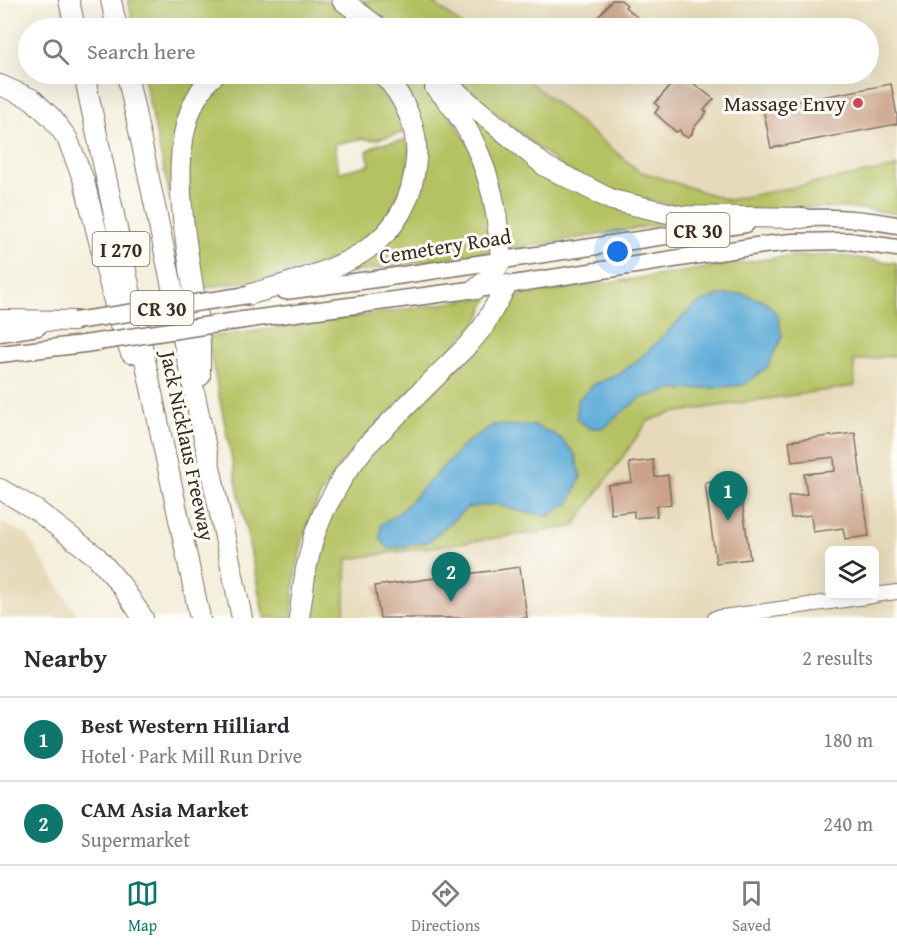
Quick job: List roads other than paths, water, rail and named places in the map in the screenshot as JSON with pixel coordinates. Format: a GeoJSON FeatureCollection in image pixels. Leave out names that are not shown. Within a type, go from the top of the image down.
{"type":"FeatureCollection","features":[{"type":"Feature","properties":{"kind":"highway"},"geometry":{"type":"LineString","coordinates":[[69,0],[73,18]]}},
{"type":"Feature","properties":{"kind":"highway"},"geometry":{"type":"LineString","coordinates":[[111,0],[115,18]]}},
{"type":"Feature","properties":{"kind":"highway"},"geometry":{"type":"LineString","coordinates":[[341,0],[360,18]]}},
{"type":"Feature","properties":{"kind":"highway"},"geometry":{"type":"LineString","coordinates":[[341,0],[365,18]]}},
{"type":"Feature","properties":{"kind":"highway","name":"Jack Nicklaus Freeway"},"geometry":{"type":"LineString","coordinates":[[86,84],[200,618]]}},
{"type":"Feature","properties":{"kind":"highway","name":"Jack Nicklaus Freeway"},"geometry":{"type":"LineString","coordinates":[[129,84],[242,618]]}},
{"type":"Feature","properties":{"kind":"highway"},"geometry":{"type":"LineString","coordinates":[[199,415],[200,343],[180,171],[183,136],[193,104],[206,84]]}},
{"type":"Feature","properties":{"kind":"highway"},"geometry":{"type":"LineString","coordinates":[[248,295],[324,272],[350,260],[369,249],[398,219],[407,201],[414,177],[417,154],[413,128],[406,108],[391,84]]}},
{"type":"Feature","properties":{"kind":"highway"},"geometry":{"type":"LineString","coordinates":[[431,84],[447,99],[465,124],[483,164],[497,220],[500,260],[492,274],[476,289]]}},
{"type":"Feature","properties":{"kind":"highway"},"geometry":{"type":"LineString","coordinates":[[447,84],[545,166],[612,200],[681,216],[802,218]]}},
{"type":"Feature","properties":{"kind":"highway"},"geometry":{"type":"LineString","coordinates":[[0,85],[32,99],[52,118],[67,138],[84,181],[120,325],[159,424]]}},
{"type":"Feature","properties":{"kind":"highway"},"geometry":{"type":"LineString","coordinates":[[299,618],[306,569],[314,536],[324,511],[344,476],[365,447],[468,345],[483,327],[507,285]]}},
{"type":"Feature","properties":{"kind":"highway"},"geometry":{"type":"LineString","coordinates":[[0,320],[75,321]]}},
{"type":"Feature","properties":{"kind":"highway"},"geometry":{"type":"LineString","coordinates":[[0,489],[36,510],[97,557],[121,585],[143,618]]}},
{"type":"Feature","properties":{"kind":"main road","name":"Cemetery Road"},"geometry":{"type":"LineString","coordinates":[[0,333],[761,221],[834,218],[873,220],[897,225]]}},
{"type":"Feature","properties":{"kind":"main road","name":"CR 30"},"geometry":{"type":"LineString","coordinates":[[0,354],[507,285],[752,246],[793,242],[848,241],[897,248]]}},
{"type":"Feature","properties":{"kind":"street"},"geometry":{"type":"LineString","coordinates":[[879,594],[897,592]]}},
{"type":"Feature","properties":{"kind":"street"},"geometry":{"type":"LineString","coordinates":[[715,618],[839,600]]}},
{"type":"Feature","properties":{"kind":"water"},"geometry":{"type":"Polygon","coordinates":[[[743,294],[764,301],[778,315],[782,337],[767,367],[744,385],[671,390],[641,398],[604,428],[589,428],[577,419],[577,401],[593,385],[621,373],[646,353],[694,306],[718,295],[743,294]]]}},
{"type":"Feature","properties":{"kind":"water"},"geometry":{"type":"Polygon","coordinates":[[[493,425],[535,426],[558,436],[575,454],[581,477],[569,503],[548,516],[495,504],[467,508],[428,542],[389,549],[380,538],[381,525],[401,511],[467,442],[493,425]]]}},
{"type":"Feature","properties":{"kind":"place","name":"Massage Envy"},"geometry":{"type":"Point","coordinates":[858,103]}},
{"type":"Feature","properties":{"kind":"place","name":"Best Western Hilliard"},"geometry":{"type":"Point","coordinates":[728,521]}},
{"type":"Feature","properties":{"kind":"place","name":"CAM Asia Market"},"geometry":{"type":"Point","coordinates":[451,602]}}]}
